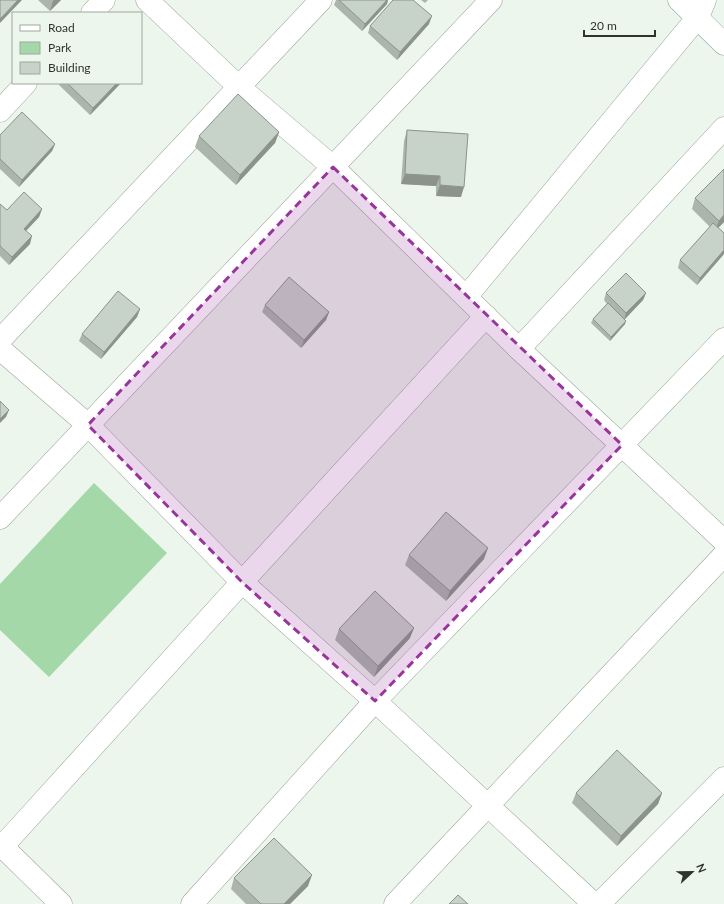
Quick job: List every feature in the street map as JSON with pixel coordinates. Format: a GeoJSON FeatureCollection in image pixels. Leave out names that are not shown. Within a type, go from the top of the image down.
{"type":"FeatureCollection","features":[{"type":"Feature","properties":{"kind":"street"},"geometry":{"type":"LineString","coordinates":[[93,12],[104,0]]}},
{"type":"Feature","properties":{"kind":"street"},"geometry":{"type":"LineString","coordinates":[[147,0],[239,87],[333,167],[519,349],[724,541]]}},
{"type":"Feature","properties":{"kind":"street"},"geometry":{"type":"LineString","coordinates":[[0,340],[321,0]]}},
{"type":"Feature","properties":{"kind":"street"},"geometry":{"type":"LineString","coordinates":[[0,518],[491,0]]}},
{"type":"Feature","properties":{"kind":"street"},"geometry":{"type":"LineString","coordinates":[[679,0],[701,9],[724,44]]}},
{"type":"Feature","properties":{"kind":"street"},"geometry":{"type":"LineString","coordinates":[[466,297],[701,9]]}},
{"type":"Feature","properties":{"kind":"street"},"geometry":{"type":"LineString","coordinates":[[0,111],[25,84]]}},
{"type":"Feature","properties":{"kind":"street"},"geometry":{"type":"LineString","coordinates":[[519,349],[724,128]]}},
{"type":"Feature","properties":{"kind":"street"},"geometry":{"type":"LineString","coordinates":[[62,904],[1,848],[486,316]]}},
{"type":"Feature","properties":{"kind":"street"},"geometry":{"type":"LineString","coordinates":[[192,904],[375,701],[724,340]]}},
{"type":"Feature","properties":{"kind":"street"},"geometry":{"type":"LineString","coordinates":[[0,349],[88,425],[242,582],[488,804],[594,904]]}},
{"type":"Feature","properties":{"kind":"street"},"geometry":{"type":"LineString","coordinates":[[395,904],[724,555]]}},
{"type":"Feature","properties":{"kind":"street"},"geometry":{"type":"LineString","coordinates":[[599,904],[724,778]]}},
{"type":"Feature","properties":{"kind":"highlighted area"},"geometry":{"type":"Polygon","coordinates":[[[333,167],[622,445],[375,701],[242,582],[88,425],[333,167]]]}},
{"type":"Feature","properties":{"kind":"green space"},"geometry":{"type":"Polygon","coordinates":[[[94,483],[167,553],[49,677],[0,630],[0,584],[94,483]]]}},
{"type":"Feature","properties":{"kind":"building"},"geometry":{"type":"Polygon","coordinates":[[[0,0],[18,0],[0,19],[0,0]]]}},
{"type":"Feature","properties":{"kind":"building"},"geometry":{"type":"Polygon","coordinates":[[[339,0],[387,0],[365,24],[339,0]]]}},
{"type":"Feature","properties":{"kind":"building"},"geometry":{"type":"Polygon","coordinates":[[[393,0],[413,0],[432,16],[400,52],[370,26],[393,0]]]}},
{"type":"Feature","properties":{"kind":"building"},"geometry":{"type":"Polygon","coordinates":[[[68,84],[116,84],[93,108],[68,84]]]}},
{"type":"Feature","properties":{"kind":"building"},"geometry":{"type":"Polygon","coordinates":[[[238,94],[279,132],[240,175],[199,136],[238,94]]]}},
{"type":"Feature","properties":{"kind":"building"},"geometry":{"type":"Polygon","coordinates":[[[22,112],[55,144],[22,180],[0,159],[0,135],[22,112]]]}},
{"type":"Feature","properties":{"kind":"building"},"geometry":{"type":"Polygon","coordinates":[[[407,130],[468,134],[464,187],[440,185],[440,176],[405,174],[407,130]]]}},
{"type":"Feature","properties":{"kind":"building"},"geometry":{"type":"Polygon","coordinates":[[[724,169],[724,215],[719,221],[695,198],[724,169]]]}},
{"type":"Feature","properties":{"kind":"building"},"geometry":{"type":"Polygon","coordinates":[[[24,192],[42,209],[24,229],[32,236],[12,257],[0,246],[0,204],[7,210],[24,192]]]}},
{"type":"Feature","properties":{"kind":"building"},"geometry":{"type":"Polygon","coordinates":[[[713,223],[724,233],[724,250],[700,278],[680,260],[713,223]]]}},
{"type":"Feature","properties":{"kind":"building"},"geometry":{"type":"Polygon","coordinates":[[[626,273],[646,293],[626,313],[606,293],[626,273]]]}},
{"type":"Feature","properties":{"kind":"building"},"geometry":{"type":"Polygon","coordinates":[[[289,277],[329,312],[304,340],[265,305],[289,277]]]}},
{"type":"Feature","properties":{"kind":"building"},"geometry":{"type":"Polygon","coordinates":[[[118,291],[140,309],[104,352],[82,334],[118,291]]]}},
{"type":"Feature","properties":{"kind":"building"},"geometry":{"type":"Polygon","coordinates":[[[608,303],[626,321],[611,337],[593,319],[608,303]]]}},
{"type":"Feature","properties":{"kind":"building"},"geometry":{"type":"Polygon","coordinates":[[[0,401],[9,410],[0,419],[0,401]]]}},
{"type":"Feature","properties":{"kind":"building"},"geometry":{"type":"Polygon","coordinates":[[[446,512],[488,548],[450,591],[409,555],[446,512]]]}},
{"type":"Feature","properties":{"kind":"building"},"geometry":{"type":"Polygon","coordinates":[[[375,591],[414,628],[378,666],[339,629],[375,591]]]}},
{"type":"Feature","properties":{"kind":"building"},"geometry":{"type":"Polygon","coordinates":[[[617,750],[662,793],[621,836],[576,793],[617,750]]]}},
{"type":"Feature","properties":{"kind":"building"},"geometry":{"type":"Polygon","coordinates":[[[274,838],[312,875],[284,904],[261,904],[234,878],[274,838]]]}},
{"type":"Feature","properties":{"kind":"building"},"geometry":{"type":"Polygon","coordinates":[[[458,895],[468,904],[449,904],[458,895]]]}}]}
